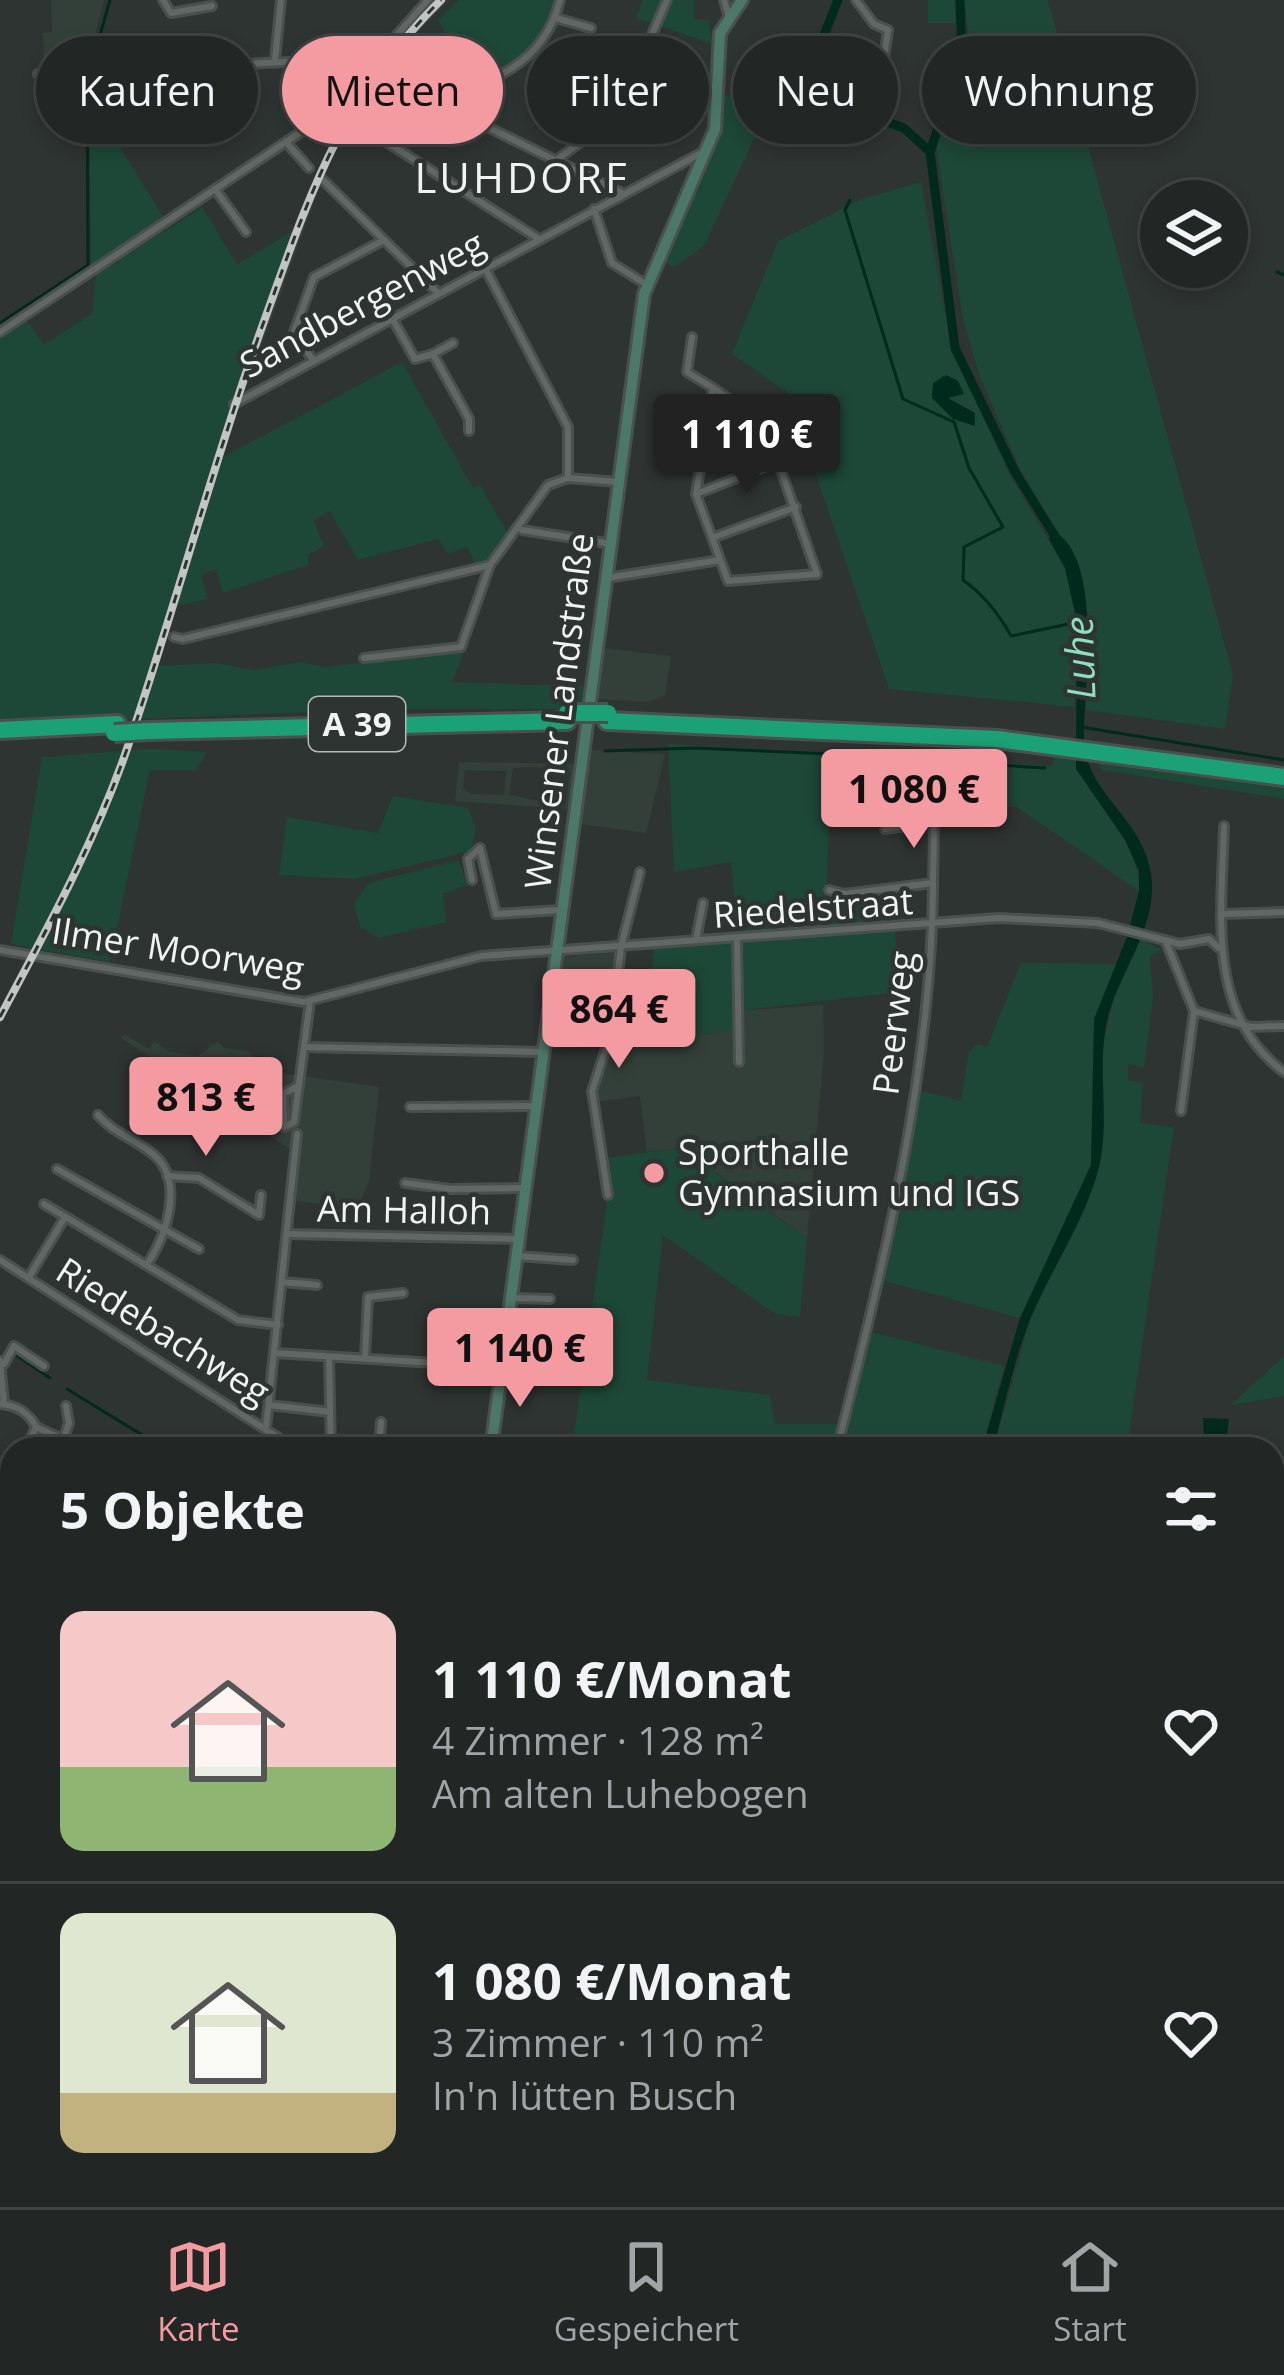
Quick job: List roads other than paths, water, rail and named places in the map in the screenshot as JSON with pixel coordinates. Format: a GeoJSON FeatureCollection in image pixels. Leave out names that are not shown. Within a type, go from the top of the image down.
{"type":"FeatureCollection","features":[{"type":"Feature","properties":{"kind":"highway","name":"A 39"},"geometry":{"type":"LineString","coordinates":[[0,735],[567,717],[828,719],[1109,747],[1284,772]]}},
{"type":"Feature","properties":{"kind":"main road"},"geometry":{"type":"LineString","coordinates":[[728,14],[742,0]]}},
{"type":"Feature","properties":{"kind":"main road","name":"Winsener Landstraße"},"geometry":{"type":"LineString","coordinates":[[493,1437],[646,285],[717,120],[718,44],[728,14]]}},
{"type":"Feature","properties":{"kind":"street"},"geometry":{"type":"LineString","coordinates":[[164,0],[171,13],[212,7]]}},
{"type":"Feature","properties":{"kind":"street"},"geometry":{"type":"LineString","coordinates":[[274,60],[281,0]]}},
{"type":"Feature","properties":{"kind":"street"},"geometry":{"type":"LineString","coordinates":[[396,36],[428,0]]}},
{"type":"Feature","properties":{"kind":"street"},"geometry":{"type":"LineString","coordinates":[[503,77],[513,73],[556,18],[560,0]]}},
{"type":"Feature","properties":{"kind":"street"},"geometry":{"type":"LineString","coordinates":[[651,36],[667,0]]}},
{"type":"Feature","properties":{"kind":"street"},"geometry":{"type":"LineString","coordinates":[[724,0],[728,14]]}},
{"type":"Feature","properties":{"kind":"street"},"geometry":{"type":"LineString","coordinates":[[856,0],[859,11],[888,30],[890,36]]}},
{"type":"Feature","properties":{"kind":"street"},"geometry":{"type":"LineString","coordinates":[[556,18],[591,28]]}},
{"type":"Feature","properties":{"kind":"street"},"geometry":{"type":"LineString","coordinates":[[258,61],[282,60]]}},
{"type":"Feature","properties":{"kind":"street"},"geometry":{"type":"LineString","coordinates":[[709,87],[717,88]]}},
{"type":"Feature","properties":{"kind":"street"},"geometry":{"type":"LineString","coordinates":[[503,132],[624,194]]}},
{"type":"Feature","properties":{"kind":"street"},"geometry":{"type":"LineString","coordinates":[[0,332],[283,144]]}},
{"type":"Feature","properties":{"kind":"street"},"geometry":{"type":"LineString","coordinates":[[288,144],[309,167]]}},
{"type":"Feature","properties":{"kind":"street"},"geometry":{"type":"LineString","coordinates":[[389,144],[539,239]]}},
{"type":"Feature","properties":{"kind":"street"},"geometry":{"type":"LineString","coordinates":[[558,160],[579,144]]}},
{"type":"Feature","properties":{"kind":"street","name":"Sandbergenweg"},"geometry":{"type":"LineString","coordinates":[[234,404],[706,151]]}},
{"type":"Feature","properties":{"kind":"street"},"geometry":{"type":"LineString","coordinates":[[323,180],[438,293]]}},
{"type":"Feature","properties":{"kind":"street"},"geometry":{"type":"LineString","coordinates":[[214,189],[246,232]]}},
{"type":"Feature","properties":{"kind":"street"},"geometry":{"type":"LineString","coordinates":[[594,209],[612,263],[646,285]]}},
{"type":"Feature","properties":{"kind":"street"},"geometry":{"type":"LineString","coordinates":[[313,361],[294,332],[314,277],[384,240]]}},
{"type":"Feature","properties":{"kind":"street"},"geometry":{"type":"LineString","coordinates":[[485,268],[568,427],[568,478]]}},
{"type":"Feature","properties":{"kind":"street"},"geometry":{"type":"LineString","coordinates":[[392,318],[415,359],[453,343]]}},
{"type":"Feature","properties":{"kind":"street"},"geometry":{"type":"LineString","coordinates":[[692,337],[687,372],[712,388],[765,424],[817,574],[732,583],[696,494],[712,388]]}},
{"type":"Feature","properties":{"kind":"street"},"geometry":{"type":"LineString","coordinates":[[433,354],[470,419],[470,431]]}},
{"type":"Feature","properties":{"kind":"street"},"geometry":{"type":"LineString","coordinates":[[696,494],[780,461]]}},
{"type":"Feature","properties":{"kind":"street"},"geometry":{"type":"LineString","coordinates":[[364,658],[461,647],[490,565],[548,485],[568,478],[620,482]]}},
{"type":"Feature","properties":{"kind":"street"},"geometry":{"type":"LineString","coordinates":[[712,538],[796,507]]}},
{"type":"Feature","properties":{"kind":"street"},"geometry":{"type":"LineString","coordinates":[[522,530],[611,544]]}},
{"type":"Feature","properties":{"kind":"street"},"geometry":{"type":"LineString","coordinates":[[607,578],[720,560]]}},
{"type":"Feature","properties":{"kind":"street"},"geometry":{"type":"LineString","coordinates":[[174,637],[490,565]]}},
{"type":"Feature","properties":{"kind":"street","name":"Peerweg"},"geometry":{"type":"LineString","coordinates":[[840,1437],[916,1085],[933,927],[938,822],[924,771],[932,760]]}},
{"type":"Feature","properties":{"kind":"street"},"geometry":{"type":"LineString","coordinates":[[885,829],[938,822]]}},
{"type":"Feature","properties":{"kind":"street"},"geometry":{"type":"LineString","coordinates":[[1224,826],[1219,947],[1240,1025],[1284,1072]]}},
{"type":"Feature","properties":{"kind":"street"},"geometry":{"type":"LineString","coordinates":[[472,880],[468,859],[480,848],[496,914],[563,910]]}},
{"type":"Feature","properties":{"kind":"street"},"geometry":{"type":"LineString","coordinates":[[608,1195],[592,1091],[611,1033],[621,947],[640,872]]}},
{"type":"Feature","properties":{"kind":"street"},"geometry":{"type":"LineString","coordinates":[[829,890],[844,894],[933,883]]}},
{"type":"Feature","properties":{"kind":"street","name":"Riedelstraat"},"geometry":{"type":"LineString","coordinates":[[696,942],[703,903]]}},
{"type":"Feature","properties":{"kind":"street"},"geometry":{"type":"LineString","coordinates":[[1222,918],[1284,912]]}},
{"type":"Feature","properties":{"kind":"street","name":"Riedelstraat"},"geometry":{"type":"LineString","coordinates":[[558,951],[1021,918],[1120,928],[1166,942]]}},
{"type":"Feature","properties":{"kind":"street"},"geometry":{"type":"LineString","coordinates":[[1209,939],[1222,918]]}},
{"type":"Feature","properties":{"kind":"street"},"geometry":{"type":"LineString","coordinates":[[1180,1111],[1194,1011],[1166,942],[1209,939],[1219,947]]}},
{"type":"Feature","properties":{"kind":"street"},"geometry":{"type":"LineString","coordinates":[[737,940],[739,1062]]}},
{"type":"Feature","properties":{"kind":"street","name":"Ilmer Moorweg"},"geometry":{"type":"LineString","coordinates":[[0,950],[310,1001],[450,962],[558,951]]}},
{"type":"Feature","properties":{"kind":"street"},"geometry":{"type":"LineString","coordinates":[[298,1086],[283,1094],[284,1127],[294,1122],[310,1001]]}},
{"type":"Feature","properties":{"kind":"street"},"geometry":{"type":"LineString","coordinates":[[1194,1011],[1240,1025],[1284,1026]]}},
{"type":"Feature","properties":{"kind":"street"},"geometry":{"type":"LineString","coordinates":[[304,1047],[545,1052]]}},
{"type":"Feature","properties":{"kind":"street"},"geometry":{"type":"LineString","coordinates":[[410,1107],[538,1106]]}},
{"type":"Feature","properties":{"kind":"street"},"geometry":{"type":"LineString","coordinates":[[98,1115],[154,1154],[166,1176],[167,1232],[147,1265]]}},
{"type":"Feature","properties":{"kind":"street"},"geometry":{"type":"LineString","coordinates":[[266,1428],[297,1135]]}},
{"type":"Feature","properties":{"kind":"street"},"geometry":{"type":"LineString","coordinates":[[57,1169],[199,1250]]}},
{"type":"Feature","properties":{"kind":"street"},"geometry":{"type":"LineString","coordinates":[[166,1176],[199,1178],[259,1215],[261,1195]]}},
{"type":"Feature","properties":{"kind":"street"},"geometry":{"type":"LineString","coordinates":[[405,1183],[450,1189],[526,1188]]}},
{"type":"Feature","properties":{"kind":"street"},"geometry":{"type":"LineString","coordinates":[[44,1204],[238,1321],[278,1324]]}},
{"type":"Feature","properties":{"kind":"street"},"geometry":{"type":"LineString","coordinates":[[29,1277],[65,1216]]}},
{"type":"Feature","properties":{"kind":"street","name":"Am Halloh"},"geometry":{"type":"LineString","coordinates":[[286,1234],[520,1239]]}},
{"type":"Feature","properties":{"kind":"street"},"geometry":{"type":"LineString","coordinates":[[518,1256],[573,1260]]}},
{"type":"Feature","properties":{"kind":"street","name":"Riedebachweg"},"geometry":{"type":"LineString","coordinates":[[0,1260],[279,1437]]}},
{"type":"Feature","properties":{"kind":"street"},"geometry":{"type":"LineString","coordinates":[[282,1282],[317,1285]]}},
{"type":"Feature","properties":{"kind":"street"},"geometry":{"type":"LineString","coordinates":[[365,1358],[368,1297],[403,1293]]}},
{"type":"Feature","properties":{"kind":"street"},"geometry":{"type":"LineString","coordinates":[[512,1298],[550,1299]]}},
{"type":"Feature","properties":{"kind":"street"},"geometry":{"type":"LineString","coordinates":[[5,1341],[44,1366]]}},
{"type":"Feature","properties":{"kind":"street"},"geometry":{"type":"LineString","coordinates":[[14,1346],[2,1362],[2,1404],[31,1416],[36,1427],[56,1437]]}},
{"type":"Feature","properties":{"kind":"street"},"geometry":{"type":"LineString","coordinates":[[275,1353],[562,1371]]}},
{"type":"Feature","properties":{"kind":"street"},"geometry":{"type":"LineString","coordinates":[[329,1356],[331,1437]]}},
{"type":"Feature","properties":{"kind":"street"},"geometry":{"type":"LineString","coordinates":[[269,1405],[330,1412]]}},
{"type":"Feature","properties":{"kind":"street"},"geometry":{"type":"LineString","coordinates":[[63,1437],[69,1424],[67,1406]]}},
{"type":"Feature","properties":{"kind":"street"},"geometry":{"type":"LineString","coordinates":[[380,1437],[381,1422]]}},
{"type":"Feature","properties":{"kind":"street"},"geometry":{"type":"LineString","coordinates":[[31,1437],[36,1427]]}},
{"type":"Feature","properties":{"kind":"water"},"geometry":{"type":"Polygon","coordinates":[[[946,375],[958,381],[964,394],[948,398],[975,413],[975,426],[953,419],[932,398],[933,383],[946,375]]]}},
{"type":"Feature","properties":{"kind":"water"},"geometry":{"type":"Polygon","coordinates":[[[1052,530],[1069,544],[1085,595],[1087,759],[1103,791],[1137,836],[1151,874],[1152,892],[1145,927],[1105,1032],[1099,1167],[1031,1317],[996,1437],[985,1437],[1020,1318],[1091,1165],[1094,1019],[1127,937],[1139,891],[1139,871],[1125,840],[1076,769],[1077,622],[1065,568],[1049,539],[1052,530]]]}},
{"type":"Feature","properties":{"kind":"water"},"geometry":{"type":"Polygon","coordinates":[[[1203,1418],[1229,1419],[1227,1437],[1204,1437],[1203,1418]]]}},
{"type":"Feature","properties":{"kind":"waterway"},"geometry":{"type":"LineString","coordinates":[[100,36],[110,0]]}},
{"type":"Feature","properties":{"kind":"waterway"},"geometry":{"type":"LineString","coordinates":[[838,0],[812,65],[814,89],[825,100],[904,128],[930,152]]}},
{"type":"Feature","properties":{"kind":"waterway","name":"Luhe"},"geometry":{"type":"LineString","coordinates":[[960,0],[962,55],[930,152],[955,348],[1015,472],[1056,538]]}},
{"type":"Feature","properties":{"kind":"waterway"},"geometry":{"type":"LineString","coordinates":[[0,323],[88,265],[87,144]]}},
{"type":"Feature","properties":{"kind":"waterway"},"geometry":{"type":"LineString","coordinates":[[850,200],[845,210],[903,399],[954,422],[969,468],[1003,527],[964,547],[963,580],[990,605],[1011,636],[1078,622]]}},
{"type":"Feature","properties":{"kind":"waterway"},"geometry":{"type":"LineString","coordinates":[[1277,272],[1284,275]]}},
{"type":"Feature","properties":{"kind":"waterway"},"geometry":{"type":"LineString","coordinates":[[1081,727],[1284,760]]}},
{"type":"Feature","properties":{"kind":"waterway"},"geometry":{"type":"LineString","coordinates":[[605,751],[695,748],[918,758]]}},
{"type":"Feature","properties":{"kind":"waterway"},"geometry":{"type":"LineString","coordinates":[[942,760],[993,764]]}},
{"type":"Feature","properties":{"kind":"waterway"},"geometry":{"type":"LineString","coordinates":[[998,765],[1045,768]]}},
{"type":"Feature","properties":{"kind":"waterway"},"geometry":{"type":"LineString","coordinates":[[16,1355],[50,1378]]}},
{"type":"Feature","properties":{"kind":"waterway"},"geometry":{"type":"LineString","coordinates":[[67,1389],[145,1437]]}},
{"type":"Feature","properties":{"kind":"railway"},"geometry":{"type":"LineString","coordinates":[[0,1017],[70,884],[115,781],[248,367],[316,184],[379,72],[441,0]]}},
{"type":"Feature","properties":{"kind":"place","name":"Sporthalle Gymnasium und IGS"},"geometry":{"type":"Point","coordinates":[654,1173]}},
{"type":"Feature","properties":{"kind":"district","name":"LUHDORF"},"geometry":{"type":"Point","coordinates":[522,178]}}]}
